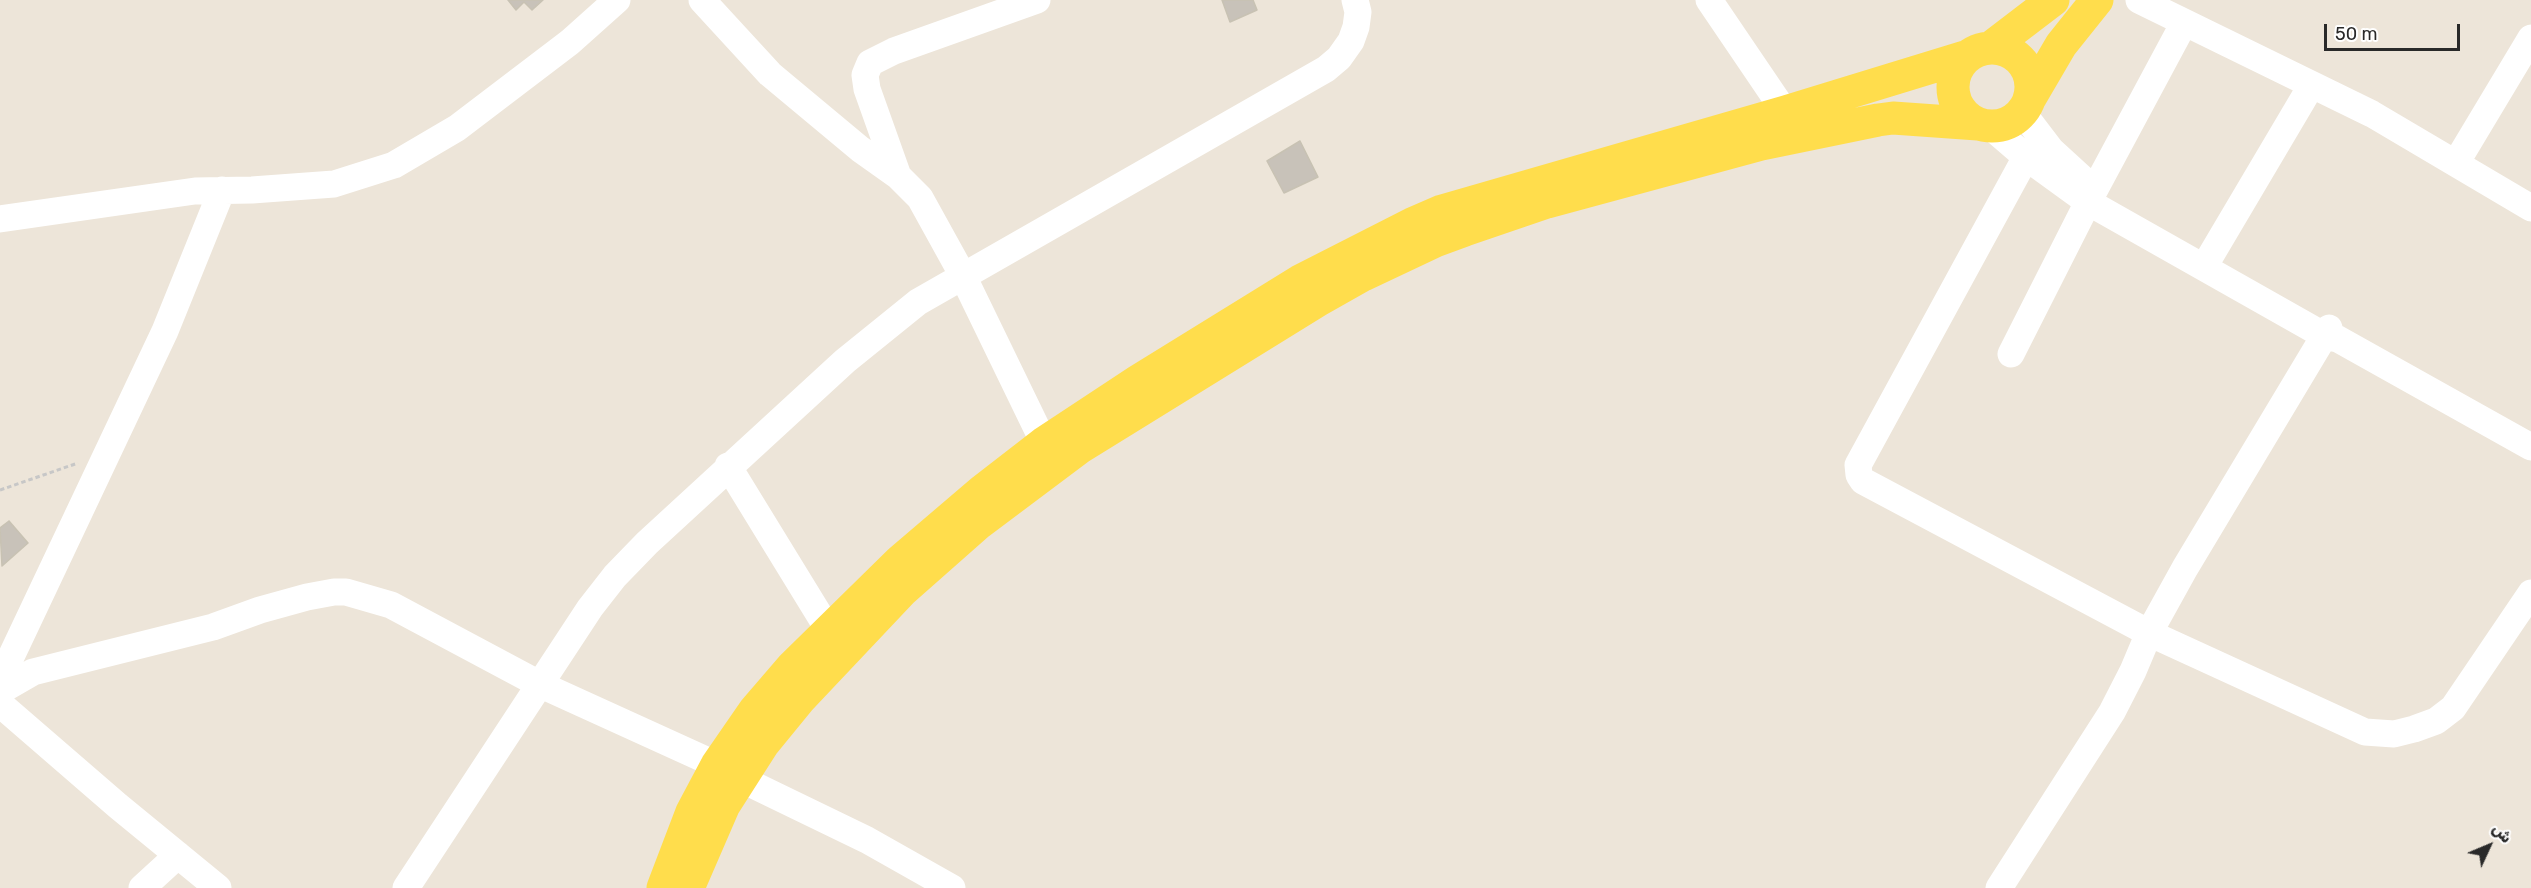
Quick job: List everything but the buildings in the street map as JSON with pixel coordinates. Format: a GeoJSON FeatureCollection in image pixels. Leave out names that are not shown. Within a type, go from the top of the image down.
{"type":"FeatureCollection","features":[{"type":"Feature","properties":{"kind":"main road"},"geometry":{"type":"LineString","coordinates":[[1984,125],[1967,118],[1959,109],[1954,98],[1955,75],[1979,52],[2053,0]]}},
{"type":"Feature","properties":{"kind":"main road"},"geometry":{"type":"LineString","coordinates":[[663,888],[692,812],[728,771],[763,744],[799,700],[902,591],[979,524],[1079,448],[1363,275],[1435,242],[1547,202],[1761,144],[1878,120],[2002,125],[2013,120],[2026,105],[2061,45],[2097,0]]}},
{"type":"Feature","properties":{"kind":"main road"},"geometry":{"type":"LineString","coordinates":[[688,888],[706,843],[728,771],[755,710],[828,629],[900,561],[989,485],[1044,443],[1300,281],[1412,224],[1473,201],[1785,112],[1979,52],[2010,53],[2025,67],[2030,77],[2026,105]]}},
{"type":"Feature","properties":{"kind":"street"},"geometry":{"type":"LineString","coordinates":[[702,0],[770,74],[860,149],[898,176],[920,198],[962,274],[1044,443]]}},
{"type":"Feature","properties":{"kind":"street"},"geometry":{"type":"LineString","coordinates":[[898,176],[867,89],[865,75],[870,63],[894,51],[1037,0]]}},
{"type":"Feature","properties":{"kind":"street"},"geometry":{"type":"LineString","coordinates":[[406,888],[496,754],[539,684],[615,576],[728,466],[896,317],[962,274],[1123,186],[1326,69],[1339,58],[1351,41],[1358,12],[1355,0]]}},
{"type":"Feature","properties":{"kind":"street"},"geometry":{"type":"LineString","coordinates":[[2139,0],[2372,114],[2531,208]]}},
{"type":"Feature","properties":{"kind":"street"},"geometry":{"type":"LineString","coordinates":[[0,219],[195,191],[334,184],[394,165],[458,128],[570,42],[607,3]]}},
{"type":"Feature","properties":{"kind":"street"},"geometry":{"type":"LineString","coordinates":[[1717,4],[1785,112]]}},
{"type":"Feature","properties":{"kind":"street"},"geometry":{"type":"LineString","coordinates":[[2011,354],[2092,195],[2184,23]]}},
{"type":"Feature","properties":{"kind":"street"},"geometry":{"type":"LineString","coordinates":[[2456,163],[2531,38]]}},
{"type":"Feature","properties":{"kind":"street"},"geometry":{"type":"LineString","coordinates":[[2211,255],[2311,86]]}},
{"type":"Feature","properties":{"kind":"street"},"geometry":{"type":"LineString","coordinates":[[2026,105],[2051,150],[2092,195],[2211,255],[2331,334]]}},
{"type":"Feature","properties":{"kind":"street"},"geometry":{"type":"LineString","coordinates":[[1984,125],[2026,157],[2531,447]]}},
{"type":"Feature","properties":{"kind":"street"},"geometry":{"type":"LineString","coordinates":[[2026,157],[1858,465],[1858,475],[1868,485],[2149,633],[2365,732],[2394,734],[2436,721],[2452,708],[2531,593]]}},
{"type":"Feature","properties":{"kind":"street"},"geometry":{"type":"LineString","coordinates":[[0,680],[105,453],[165,331],[222,190]]}},
{"type":"Feature","properties":{"kind":"street"},"geometry":{"type":"LineString","coordinates":[[1999,888],[2112,712],[2149,633],[2252,454],[2331,334]]}},
{"type":"Feature","properties":{"kind":"street"},"geometry":{"type":"LineString","coordinates":[[728,466],[828,629]]}},
{"type":"Feature","properties":{"kind":"street"},"geometry":{"type":"LineString","coordinates":[[0,692],[33,672],[213,627],[260,610],[334,592],[363,595],[391,605],[539,684],[728,771],[867,840],[952,888]]}},
{"type":"Feature","properties":{"kind":"street"},"geometry":{"type":"LineString","coordinates":[[0,704],[219,888]]}},
{"type":"Feature","properties":{"kind":"street"},"geometry":{"type":"LineString","coordinates":[[142,888],[178,855]]}},
{"type":"Feature","properties":{"kind":"path"},"geometry":{"type":"LineString","coordinates":[[0,490],[105,453]]}}]}
